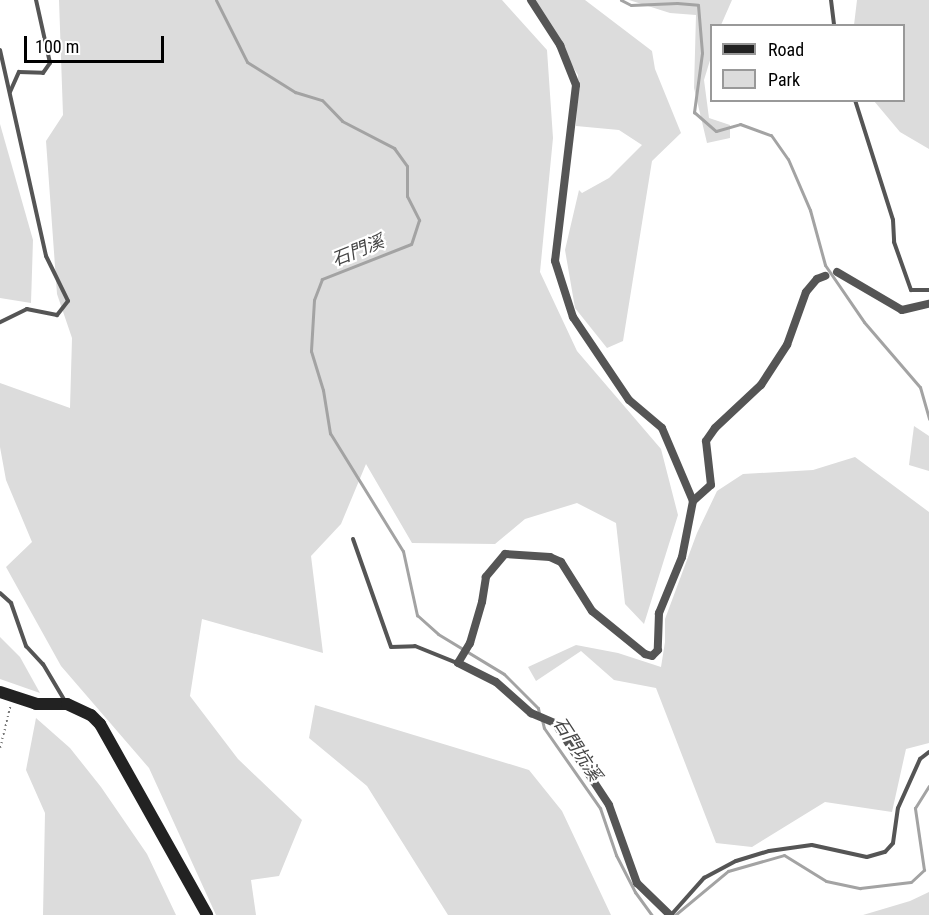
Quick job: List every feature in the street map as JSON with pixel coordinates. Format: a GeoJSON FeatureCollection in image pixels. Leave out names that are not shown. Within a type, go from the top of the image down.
{"type":"FeatureCollection","features":[{"type":"Feature","properties":{"kind":"street"},"geometry":{"type":"LineString","coordinates":[[531,0],[560,45],[576,84],[555,261],[573,317],[628,400],[662,428],[693,501],[682,557],[659,614],[658,650],[652,656],[645,654],[592,611],[561,562],[550,557],[505,554],[486,577],[482,602],[469,645],[460,660],[496,682],[531,713],[555,723],[609,805],[637,883],[670,915]]}},
{"type":"Feature","properties":{"kind":"street"},"geometry":{"type":"LineString","coordinates":[[837,272],[902,310],[929,304]]}},
{"type":"Feature","properties":{"kind":"street"},"geometry":{"type":"LineString","coordinates":[[693,501],[711,485],[706,441],[715,428],[761,385],[787,345],[806,292],[817,279],[825,276]]}},
{"type":"Feature","properties":{"kind":"street"},"geometry":{"type":"LineString","coordinates":[[0,692],[36,704],[67,704],[91,715],[100,724],[207,915]]}},
{"type":"Feature","properties":{"kind":"lane"},"geometry":{"type":"LineString","coordinates":[[10,94],[19,72],[42,73],[50,63],[36,0]]}},
{"type":"Feature","properties":{"kind":"lane"},"geometry":{"type":"LineString","coordinates":[[831,0],[834,24]]}},
{"type":"Feature","properties":{"kind":"lane"},"geometry":{"type":"LineString","coordinates":[[0,50],[46,256],[68,301],[57,315],[27,309],[0,322]]}},
{"type":"Feature","properties":{"kind":"lane"},"geometry":{"type":"LineString","coordinates":[[856,102],[892,220],[894,242],[911,291],[929,290]]}},
{"type":"Feature","properties":{"kind":"lane"},"geometry":{"type":"LineString","coordinates":[[825,276],[837,272]]}},
{"type":"Feature","properties":{"kind":"lane"},"geometry":{"type":"LineString","coordinates":[[353,539],[391,646],[415,646],[460,660]]}},
{"type":"Feature","properties":{"kind":"lane"},"geometry":{"type":"LineString","coordinates":[[0,593],[11,603],[26,646],[43,664],[67,704]]}},
{"type":"Feature","properties":{"kind":"lane"},"geometry":{"type":"LineString","coordinates":[[670,915],[704,878],[736,861],[758,854],[812,845],[867,857],[885,852],[893,843],[898,808],[920,759],[929,752]]}},
{"type":"Feature","properties":{"kind":"path"},"geometry":{"type":"LineString","coordinates":[[0,748],[12,697]]}},
{"type":"Feature","properties":{"kind":"green space"},"geometry":{"type":"Polygon","coordinates":[[[59,0],[502,0],[547,50],[553,138],[540,272],[577,351],[661,449],[678,515],[644,624],[625,604],[616,523],[577,503],[525,519],[495,544],[412,543],[366,464],[341,524],[311,556],[323,653],[202,619],[190,696],[238,759],[302,820],[279,876],[251,880],[256,915],[216,915],[149,768],[61,666],[6,567],[32,542],[6,480],[0,447],[0,383],[70,408],[72,338],[57,294],[46,141],[63,115],[59,0]]]}},
{"type":"Feature","properties":{"kind":"green space"},"geometry":{"type":"Polygon","coordinates":[[[530,0],[585,0],[652,51],[655,69],[681,133],[652,161],[623,341],[607,348],[575,308],[565,250],[579,190],[582,193],[609,178],[642,145],[619,130],[576,126],[578,75],[530,0]]]}},
{"type":"Feature","properties":{"kind":"green space"},"geometry":{"type":"Polygon","coordinates":[[[629,0],[732,0],[721,24],[710,24],[710,60],[704,80],[709,118],[730,125],[730,138],[707,143],[694,88],[696,15],[670,13],[629,0]]]}},
{"type":"Feature","properties":{"kind":"green space"},"geometry":{"type":"Polygon","coordinates":[[[857,0],[929,0],[929,149],[900,132],[875,102],[905,102],[905,24],[854,24],[857,0]]]}},
{"type":"Feature","properties":{"kind":"green space"},"geometry":{"type":"Polygon","coordinates":[[[0,124],[33,240],[31,303],[0,298],[0,124]]]}},
{"type":"Feature","properties":{"kind":"green space"},"geometry":{"type":"Polygon","coordinates":[[[914,426],[929,436],[929,471],[909,465],[914,426]]]}},
{"type":"Feature","properties":{"kind":"green space"},"geometry":{"type":"Polygon","coordinates":[[[855,457],[929,512],[929,743],[906,749],[892,812],[825,802],[752,847],[716,843],[656,688],[614,680],[581,651],[536,681],[528,667],[576,645],[618,653],[661,667],[665,642],[665,619],[697,533],[717,491],[743,474],[813,470],[855,457]]]}},
{"type":"Feature","properties":{"kind":"green space"},"geometry":{"type":"Polygon","coordinates":[[[0,637],[20,657],[40,693],[0,679],[0,637]]]}},
{"type":"Feature","properties":{"kind":"green space"},"geometry":{"type":"Polygon","coordinates":[[[315,705],[529,770],[562,811],[611,915],[448,915],[367,786],[309,738],[315,705]]]}},
{"type":"Feature","properties":{"kind":"green space"},"geometry":{"type":"Polygon","coordinates":[[[36,718],[70,748],[101,787],[147,854],[176,915],[43,915],[45,813],[26,770],[36,718]]]}},
{"type":"Feature","properties":{"kind":"green space"},"geometry":{"type":"Polygon","coordinates":[[[929,892],[929,915],[863,915],[910,901],[929,892]]]}},
{"type":"Feature","properties":{"kind":"waterway","name":"石門溪"},"geometry":{"type":"LineString","coordinates":[[216,0],[247,62],[295,92],[322,100],[342,121],[394,148],[407,166],[407,196],[419,220],[411,244],[322,279],[314,300],[311,351],[323,390],[330,433],[403,551],[417,615],[438,634],[504,674],[538,708],[539,713]]}},
{"type":"Feature","properties":{"kind":"waterway"},"geometry":{"type":"LineString","coordinates":[[621,0],[631,5],[677,3],[698,5],[702,53],[694,112],[716,131],[740,124],[771,135],[788,159],[810,210],[825,265],[864,322],[920,387],[929,419]]}},
{"type":"Feature","properties":{"kind":"waterway","name":"石門坑溪"},"geometry":{"type":"LineString","coordinates":[[542,720],[544,728],[600,808],[616,855],[635,892],[652,915]]}},
{"type":"Feature","properties":{"kind":"waterway"},"geometry":{"type":"LineString","coordinates":[[675,915],[728,871],[784,855],[826,881],[860,888],[911,882],[924,870],[915,808],[929,786]]}}]}
